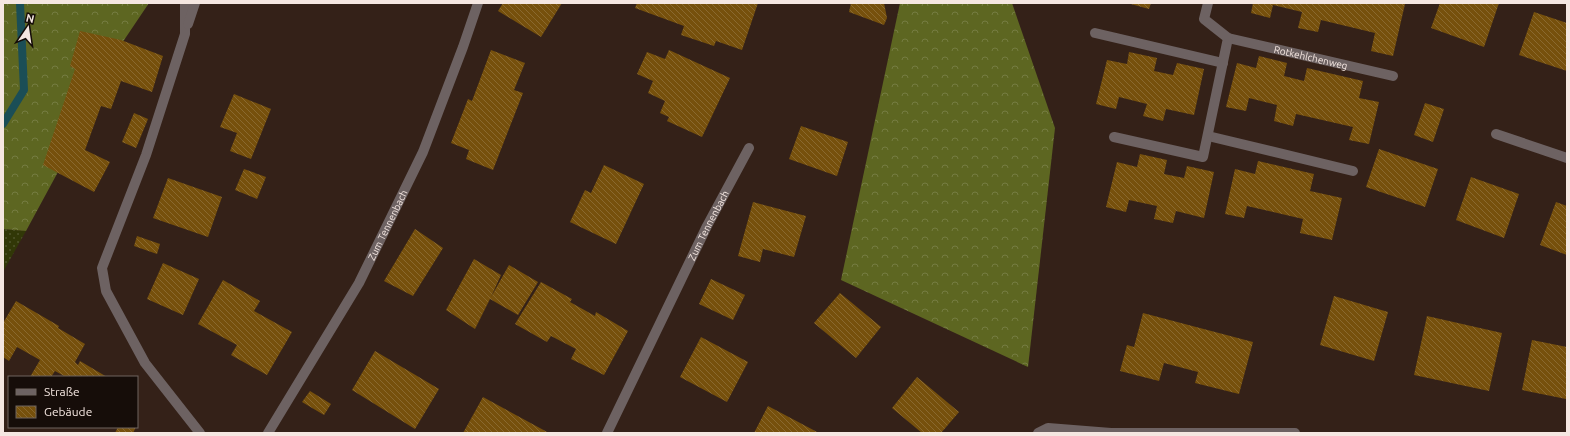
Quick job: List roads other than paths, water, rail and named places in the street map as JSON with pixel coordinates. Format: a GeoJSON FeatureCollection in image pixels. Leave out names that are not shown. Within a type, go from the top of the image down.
{"type":"FeatureCollection","features":[{"type":"Feature","properties":{"kind":"street"},"geometry":{"type":"LineString","coordinates":[[185,3],[185,34]]}},
{"type":"Feature","properties":{"kind":"street"},"geometry":{"type":"LineString","coordinates":[[195,3],[146,155],[102,268],[106,291],[145,363],[200,433]]}},
{"type":"Feature","properties":{"kind":"street","name":"Zum Tennenbach"},"geometry":{"type":"LineString","coordinates":[[268,433],[359,282],[423,152],[478,3]]}},
{"type":"Feature","properties":{"kind":"street","name":"Rotkehlchenweg"},"geometry":{"type":"LineString","coordinates":[[1208,3],[1204,20],[1228,38],[1393,76]]}},
{"type":"Feature","properties":{"kind":"street"},"geometry":{"type":"LineString","coordinates":[[1095,33],[1223,63]]}},
{"type":"Feature","properties":{"kind":"street"},"geometry":{"type":"LineString","coordinates":[[1114,137],[1203,157],[1228,38]]}},
{"type":"Feature","properties":{"kind":"street"},"geometry":{"type":"LineString","coordinates":[[1496,134],[1567,158]]}},
{"type":"Feature","properties":{"kind":"street"},"geometry":{"type":"LineString","coordinates":[[1208,136],[1353,172]]}},
{"type":"Feature","properties":{"kind":"street","name":"Zum Tennenbach"},"geometry":{"type":"LineString","coordinates":[[607,433],[707,226],[749,148]]}},
{"type":"Feature","properties":{"kind":"street"},"geometry":{"type":"LineString","coordinates":[[1038,433],[1048,428],[1111,433],[1295,433]]}},
{"type":"Feature","properties":{"kind":"waterway"},"geometry":{"type":"LineString","coordinates":[[3,124],[24,90],[20,3]]}}]}
